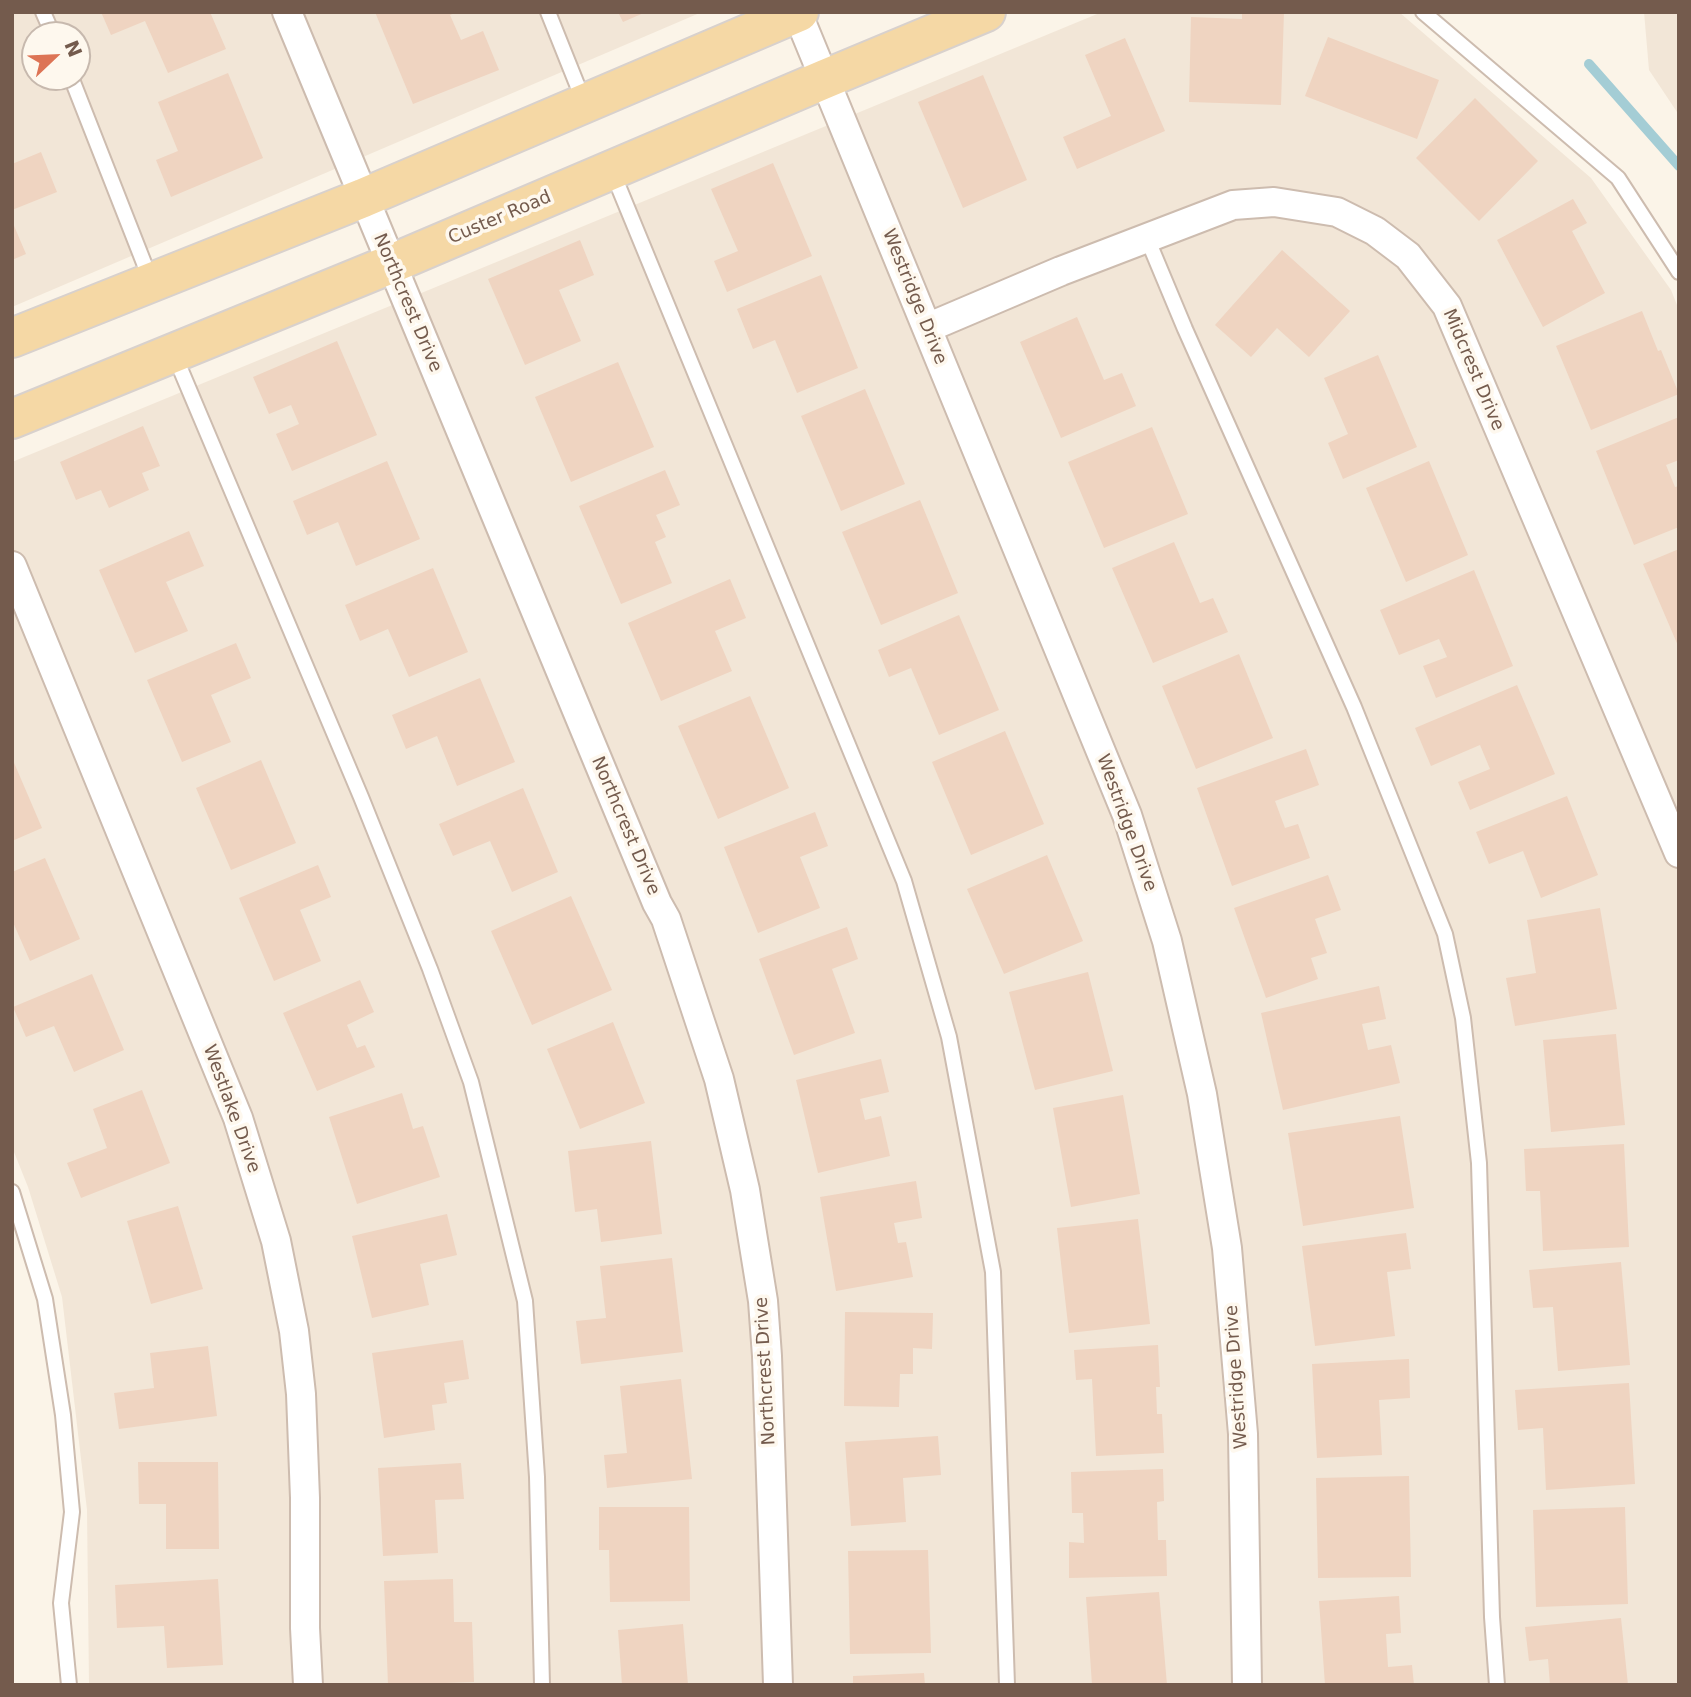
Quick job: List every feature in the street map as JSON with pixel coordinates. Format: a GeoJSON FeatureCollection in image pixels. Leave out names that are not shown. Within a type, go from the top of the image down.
{"type":"FeatureCollection","features":[{"type":"Feature","properties":{"kind":"main road"},"geometry":{"type":"LineString","coordinates":[[12,338],[363,198],[798,12]]}},
{"type":"Feature","properties":{"kind":"main road","name":"Custer Road"},"geometry":{"type":"LineString","coordinates":[[12,419],[391,264],[986,12]]}},
{"type":"Feature","properties":{"kind":"street","name":"Northcrest Drive"},"geometry":{"type":"LineString","coordinates":[[287,12],[657,903],[666,919],[719,1079],[745,1190],[763,1301],[768,1356],[778,1685]]}},
{"type":"Feature","properties":{"kind":"street","name":"Westridge Drive"},"geometry":{"type":"LineString","coordinates":[[798,12],[1127,815],[1167,941],[1202,1094],[1227,1248],[1243,1434],[1247,1685]]}},
{"type":"Feature","properties":{"kind":"street","name":"Midcrest Drive"},"geometry":{"type":"LineString","coordinates":[[927,328],[1061,271],[1233,205],[1274,201],[1336,212],[1375,231],[1408,256],[1447,306],[1679,853]]}},
{"type":"Feature","properties":{"kind":"street","name":"Westlake Drive"},"geometry":{"type":"LineString","coordinates":[[12,566],[238,1118],[276,1241],[294,1331],[300,1394],[305,1498],[308,1685]]}},
{"type":"Feature","properties":{"kind":"lane"},"geometry":{"type":"LineString","coordinates":[[548,12],[584,103]]}},
{"type":"Feature","properties":{"kind":"lane"},"geometry":{"type":"LineString","coordinates":[[1423,12],[1618,178],[1679,272]]}},
{"type":"Feature","properties":{"kind":"lane"},"geometry":{"type":"LineString","coordinates":[[77,91],[152,282]]}},
{"type":"Feature","properties":{"kind":"lane"},"geometry":{"type":"LineString","coordinates":[[612,170],[904,881],[949,1037],[993,1272],[1007,1685]]}},
{"type":"Feature","properties":{"kind":"lane"},"geometry":{"type":"LineString","coordinates":[[1147,238],[1354,707],[1445,934],[1462,1018],[1479,1163],[1492,1617],[1497,1685]]}},
{"type":"Feature","properties":{"kind":"lane"},"geometry":{"type":"LineString","coordinates":[[174,353],[361,797],[430,969],[471,1082],[525,1301],[537,1477],[542,1685]]}},
{"type":"Feature","properties":{"kind":"lane"},"geometry":{"type":"LineString","coordinates":[[12,1192],[45,1299],[63,1415],[72,1513],[61,1603],[69,1685]]}},
{"type":"Feature","properties":{"kind":"shaded area"},"geometry":{"type":"Polygon","coordinates":[[[12,12],[702,12],[12,307],[12,12]]]}},
{"type":"Feature","properties":{"kind":"shaded area"},"geometry":{"type":"Polygon","coordinates":[[[1102,12],[1399,12],[1591,178],[1671,290],[1679,310],[1679,1685],[89,1685],[87,1510],[62,1297],[28,1187],[12,1147],[12,462],[1102,12]]]}},
{"type":"Feature","properties":{"kind":"shaded area"},"geometry":{"type":"Polygon","coordinates":[[[1644,12],[1679,12],[1679,115],[1649,70],[1644,12]]]}},
{"type":"Feature","properties":{"kind":"building"},"geometry":{"type":"Polygon","coordinates":[[[101,12],[210,12],[226,49],[168,73],[145,21],[111,35],[101,12]]]}},
{"type":"Feature","properties":{"kind":"building"},"geometry":{"type":"Polygon","coordinates":[[[375,12],[457,12],[450,15],[461,40],[483,31],[499,70],[413,104],[375,12]]]}},
{"type":"Feature","properties":{"kind":"building"},"geometry":{"type":"Polygon","coordinates":[[[618,12],[646,12],[623,22],[618,12]]]}},
{"type":"Feature","properties":{"kind":"building"},"geometry":{"type":"Polygon","coordinates":[[[1242,12],[1284,12],[1281,105],[1189,102],[1191,17],[1242,19],[1242,12]]]}},
{"type":"Feature","properties":{"kind":"building"},"geometry":{"type":"Polygon","coordinates":[[[1328,37],[1439,80],[1417,139],[1305,96],[1328,37]]]}},
{"type":"Feature","properties":{"kind":"building"},"geometry":{"type":"Polygon","coordinates":[[[1125,38],[1165,131],[1077,169],[1063,137],[1111,116],[1085,55],[1125,38]]]}},
{"type":"Feature","properties":{"kind":"building"},"geometry":{"type":"Polygon","coordinates":[[[228,73],[263,158],[171,197],[156,160],[178,151],[158,102],[228,73]]]}},
{"type":"Feature","properties":{"kind":"building"},"geometry":{"type":"Polygon","coordinates":[[[983,75],[1027,180],[963,208],[918,102],[983,75]]]}},
{"type":"Feature","properties":{"kind":"building"},"geometry":{"type":"Polygon","coordinates":[[[1475,98],[1538,161],[1479,221],[1416,158],[1475,98]]]}},
{"type":"Feature","properties":{"kind":"building"},"geometry":{"type":"Polygon","coordinates":[[[41,152],[57,192],[12,210],[12,164],[41,152]]]}},
{"type":"Feature","properties":{"kind":"building"},"geometry":{"type":"Polygon","coordinates":[[[773,163],[812,256],[727,292],[714,261],[738,251],[711,189],[773,163]]]}},
{"type":"Feature","properties":{"kind":"building"},"geometry":{"type":"Polygon","coordinates":[[[1573,199],[1587,223],[1572,231],[1605,293],[1543,327],[1497,240],[1573,199]]]}},
{"type":"Feature","properties":{"kind":"building"},"geometry":{"type":"Polygon","coordinates":[[[12,221],[26,254],[12,260],[12,221]]]}},
{"type":"Feature","properties":{"kind":"building"},"geometry":{"type":"Polygon","coordinates":[[[580,240],[594,275],[559,290],[581,341],[525,365],[488,279],[580,240]]]}},
{"type":"Feature","properties":{"kind":"building"},"geometry":{"type":"Polygon","coordinates":[[[1282,250],[1350,311],[1309,357],[1277,328],[1251,357],[1215,325],[1282,250]]]}},
{"type":"Feature","properties":{"kind":"building"},"geometry":{"type":"Polygon","coordinates":[[[821,275],[858,368],[797,393],[775,340],[753,349],[737,309],[821,275]]]}},
{"type":"Feature","properties":{"kind":"building"},"geometry":{"type":"Polygon","coordinates":[[[1642,311],[1679,394],[1591,430],[1556,346],[1642,311]]]}},
{"type":"Feature","properties":{"kind":"building"},"geometry":{"type":"Polygon","coordinates":[[[1077,317],[1104,380],[1122,373],[1136,406],[1061,438],[1020,342],[1077,317]]]}},
{"type":"Feature","properties":{"kind":"building"},"geometry":{"type":"Polygon","coordinates":[[[337,341],[377,435],[292,471],[276,434],[299,424],[291,405],[269,414],[253,377],[337,341]]]}},
{"type":"Feature","properties":{"kind":"building"},"geometry":{"type":"Polygon","coordinates":[[[1378,355],[1417,447],[1343,479],[1328,443],[1348,434],[1324,378],[1378,355]]]}},
{"type":"Feature","properties":{"kind":"building"},"geometry":{"type":"Polygon","coordinates":[[[618,362],[654,447],[571,482],[535,397],[618,362]]]}},
{"type":"Feature","properties":{"kind":"building"},"geometry":{"type":"Polygon","coordinates":[[[865,389],[905,484],[841,511],[801,416],[865,389]]]}},
{"type":"Feature","properties":{"kind":"building"},"geometry":{"type":"Polygon","coordinates":[[[1679,417],[1679,460],[1666,465],[1675,487],[1679,486],[1679,527],[1634,545],[1596,451],[1679,417]]]}},
{"type":"Feature","properties":{"kind":"building"},"geometry":{"type":"Polygon","coordinates":[[[143,426],[160,466],[142,473],[149,490],[109,508],[101,490],[76,500],[60,462],[143,426]]]}},
{"type":"Feature","properties":{"kind":"building"},"geometry":{"type":"Polygon","coordinates":[[[1152,427],[1188,514],[1104,548],[1068,462],[1152,427]]]}},
{"type":"Feature","properties":{"kind":"building"},"geometry":{"type":"Polygon","coordinates":[[[387,461],[420,539],[356,566],[338,522],[307,535],[293,501],[387,461]]]}},
{"type":"Feature","properties":{"kind":"building"},"geometry":{"type":"Polygon","coordinates":[[[1429,461],[1468,555],[1406,582],[1366,488],[1429,461]]]}},
{"type":"Feature","properties":{"kind":"building"},"geometry":{"type":"Polygon","coordinates":[[[665,470],[680,505],[656,515],[666,537],[655,542],[672,583],[621,604],[579,506],[665,470]]]}},
{"type":"Feature","properties":{"kind":"building"},"geometry":{"type":"Polygon","coordinates":[[[920,500],[958,593],[881,625],[842,532],[920,500]]]}},
{"type":"Feature","properties":{"kind":"building"},"geometry":{"type":"Polygon","coordinates":[[[189,531],[204,566],[166,582],[188,631],[135,653],[99,570],[189,531]]]}},
{"type":"Feature","properties":{"kind":"building"},"geometry":{"type":"Polygon","coordinates":[[[1174,542],[1200,603],[1213,598],[1228,632],[1153,663],[1112,568],[1174,542]]]}},
{"type":"Feature","properties":{"kind":"building"},"geometry":{"type":"Polygon","coordinates":[[[1679,549],[1679,648],[1643,564],[1679,549]]]}},
{"type":"Feature","properties":{"kind":"building"},"geometry":{"type":"Polygon","coordinates":[[[433,568],[468,652],[409,677],[388,629],[360,641],[345,605],[433,568]]]}},
{"type":"Feature","properties":{"kind":"building"},"geometry":{"type":"Polygon","coordinates":[[[1474,570],[1513,666],[1436,698],[1423,666],[1447,657],[1439,639],[1399,655],[1380,610],[1474,570]]]}},
{"type":"Feature","properties":{"kind":"building"},"geometry":{"type":"Polygon","coordinates":[[[730,579],[746,618],[715,631],[732,671],[661,701],[628,623],[730,579]]]}},
{"type":"Feature","properties":{"kind":"building"},"geometry":{"type":"Polygon","coordinates":[[[959,615],[999,710],[939,735],[911,668],[889,677],[878,650],[959,615]]]}},
{"type":"Feature","properties":{"kind":"building"},"geometry":{"type":"Polygon","coordinates":[[[236,643],[251,678],[211,695],[231,742],[182,762],[147,680],[236,643]]]}},
{"type":"Feature","properties":{"kind":"building"},"geometry":{"type":"Polygon","coordinates":[[[1239,654],[1273,738],[1196,769],[1162,686],[1239,654]]]}},
{"type":"Feature","properties":{"kind":"building"},"geometry":{"type":"Polygon","coordinates":[[[480,678],[515,762],[457,786],[437,736],[406,749],[392,715],[480,678]]]}},
{"type":"Feature","properties":{"kind":"building"},"geometry":{"type":"Polygon","coordinates":[[[1517,685],[1555,774],[1470,810],[1458,782],[1490,769],[1480,745],[1431,766],[1415,728],[1517,685]]]}},
{"type":"Feature","properties":{"kind":"building"},"geometry":{"type":"Polygon","coordinates":[[[750,696],[789,788],[718,819],[678,726],[750,696]]]}},
{"type":"Feature","properties":{"kind":"building"},"geometry":{"type":"Polygon","coordinates":[[[1005,731],[1044,824],[971,855],[932,762],[1005,731]]]}},
{"type":"Feature","properties":{"kind":"building"},"geometry":{"type":"Polygon","coordinates":[[[1306,749],[1319,785],[1275,801],[1285,828],[1298,824],[1310,858],[1232,886],[1197,788],[1306,749]]]}},
{"type":"Feature","properties":{"kind":"building"},"geometry":{"type":"Polygon","coordinates":[[[12,758],[42,828],[12,841],[12,758]]]}},
{"type":"Feature","properties":{"kind":"building"},"geometry":{"type":"Polygon","coordinates":[[[261,760],[296,843],[231,870],[196,788],[261,760]]]}},
{"type":"Feature","properties":{"kind":"building"},"geometry":{"type":"Polygon","coordinates":[[[523,788],[558,872],[512,892],[490,841],[453,856],[439,824],[523,788]]]}},
{"type":"Feature","properties":{"kind":"building"},"geometry":{"type":"Polygon","coordinates":[[[1567,796],[1598,875],[1541,898],[1523,851],[1489,864],[1476,832],[1567,796]]]}},
{"type":"Feature","properties":{"kind":"building"},"geometry":{"type":"Polygon","coordinates":[[[815,812],[828,846],[800,857],[820,908],[758,933],[724,847],[815,812]]]}},
{"type":"Feature","properties":{"kind":"building"},"geometry":{"type":"Polygon","coordinates":[[[1047,855],[1083,941],[1004,974],[967,889],[1047,855]]]}},
{"type":"Feature","properties":{"kind":"building"},"geometry":{"type":"Polygon","coordinates":[[[45,858],[80,939],[30,961],[12,920],[12,872],[45,858]]]}},
{"type":"Feature","properties":{"kind":"building"},"geometry":{"type":"Polygon","coordinates":[[[318,865],[331,897],[300,910],[321,961],[274,981],[239,898],[318,865]]]}},
{"type":"Feature","properties":{"kind":"building"},"geometry":{"type":"Polygon","coordinates":[[[1328,875],[1341,910],[1315,919],[1327,953],[1311,958],[1318,979],[1266,998],[1234,908],[1328,875]]]}},
{"type":"Feature","properties":{"kind":"building"},"geometry":{"type":"Polygon","coordinates":[[[571,896],[612,990],[532,1025],[491,931],[571,896]]]}},
{"type":"Feature","properties":{"kind":"building"},"geometry":{"type":"Polygon","coordinates":[[[1600,908],[1617,1009],[1515,1026],[1506,978],[1536,973],[1527,920],[1600,908]]]}},
{"type":"Feature","properties":{"kind":"building"},"geometry":{"type":"Polygon","coordinates":[[[847,927],[858,959],[832,969],[855,1033],[794,1055],[759,959],[847,927]]]}},
{"type":"Feature","properties":{"kind":"building"},"geometry":{"type":"Polygon","coordinates":[[[1088,972],[1113,1071],[1035,1090],[1009,992],[1088,972]]]}},
{"type":"Feature","properties":{"kind":"building"},"geometry":{"type":"Polygon","coordinates":[[[92,974],[124,1050],[74,1072],[54,1026],[26,1037],[13,1007],[92,974]]]}},
{"type":"Feature","properties":{"kind":"building"},"geometry":{"type":"Polygon","coordinates":[[[360,980],[374,1012],[347,1025],[357,1048],[365,1045],[375,1067],[317,1091],[283,1013],[360,980]]]}},
{"type":"Feature","properties":{"kind":"building"},"geometry":{"type":"Polygon","coordinates":[[[1379,986],[1386,1019],[1362,1024],[1368,1050],[1391,1045],[1400,1083],[1283,1110],[1261,1013],[1379,986]]]}},
{"type":"Feature","properties":{"kind":"building"},"geometry":{"type":"Polygon","coordinates":[[[613,1022],[645,1103],[580,1129],[547,1049],[613,1022]]]}},
{"type":"Feature","properties":{"kind":"building"},"geometry":{"type":"Polygon","coordinates":[[[1616,1034],[1625,1125],[1551,1132],[1543,1040],[1616,1034]]]}},
{"type":"Feature","properties":{"kind":"building"},"geometry":{"type":"Polygon","coordinates":[[[881,1059],[889,1092],[860,1099],[865,1120],[881,1116],[890,1156],[818,1173],[796,1080],[881,1059]]]}},
{"type":"Feature","properties":{"kind":"building"},"geometry":{"type":"Polygon","coordinates":[[[142,1090],[170,1163],[81,1198],[67,1163],[107,1148],[93,1109],[142,1090]]]}},
{"type":"Feature","properties":{"kind":"building"},"geometry":{"type":"Polygon","coordinates":[[[402,1093],[413,1129],[423,1126],[440,1177],[357,1204],[329,1117],[402,1093]]]}},
{"type":"Feature","properties":{"kind":"building"},"geometry":{"type":"Polygon","coordinates":[[[1123,1095],[1140,1194],[1071,1207],[1053,1108],[1123,1095]]]}},
{"type":"Feature","properties":{"kind":"building"},"geometry":{"type":"Polygon","coordinates":[[[1400,1116],[1414,1208],[1303,1226],[1288,1133],[1400,1116]]]}},
{"type":"Feature","properties":{"kind":"building"},"geometry":{"type":"Polygon","coordinates":[[[651,1141],[662,1234],[601,1242],[597,1209],[575,1212],[568,1151],[651,1141]]]}},
{"type":"Feature","properties":{"kind":"building"},"geometry":{"type":"Polygon","coordinates":[[[1624,1144],[1629,1247],[1543,1251],[1540,1191],[1526,1191],[1524,1149],[1624,1144]]]}},
{"type":"Feature","properties":{"kind":"building"},"geometry":{"type":"Polygon","coordinates":[[[916,1181],[922,1218],[894,1223],[898,1243],[906,1242],[913,1277],[836,1291],[820,1197],[916,1181]]]}},
{"type":"Feature","properties":{"kind":"building"},"geometry":{"type":"Polygon","coordinates":[[[178,1206],[203,1289],[151,1304],[127,1221],[178,1206]]]}},
{"type":"Feature","properties":{"kind":"building"},"geometry":{"type":"Polygon","coordinates":[[[447,1214],[457,1255],[420,1264],[429,1305],[372,1318],[352,1236],[447,1214]]]}},
{"type":"Feature","properties":{"kind":"building"},"geometry":{"type":"Polygon","coordinates":[[[1138,1219],[1150,1324],[1069,1333],[1057,1228],[1138,1219]]]}},
{"type":"Feature","properties":{"kind":"building"},"geometry":{"type":"Polygon","coordinates":[[[1406,1233],[1411,1269],[1387,1272],[1395,1336],[1315,1346],[1302,1246],[1406,1233]]]}},
{"type":"Feature","properties":{"kind":"building"},"geometry":{"type":"Polygon","coordinates":[[[672,1258],[683,1352],[581,1364],[576,1321],[606,1318],[600,1266],[672,1258]]]}},
{"type":"Feature","properties":{"kind":"building"},"geometry":{"type":"Polygon","coordinates":[[[1621,1262],[1630,1365],[1558,1371],[1553,1307],[1533,1308],[1529,1270],[1621,1262]]]}},
{"type":"Feature","properties":{"kind":"building"},"geometry":{"type":"Polygon","coordinates":[[[845,1312],[933,1313],[932,1349],[913,1348],[913,1374],[900,1374],[899,1407],[844,1406],[845,1312]]]}},
{"type":"Feature","properties":{"kind":"building"},"geometry":{"type":"Polygon","coordinates":[[[463,1340],[469,1379],[444,1383],[447,1403],[432,1405],[435,1430],[384,1438],[372,1353],[463,1340]]]}},
{"type":"Feature","properties":{"kind":"building"},"geometry":{"type":"Polygon","coordinates":[[[1158,1345],[1160,1387],[1156,1387],[1157,1414],[1162,1414],[1164,1453],[1096,1456],[1092,1379],[1076,1380],[1074,1350],[1158,1345]]]}},
{"type":"Feature","properties":{"kind":"building"},"geometry":{"type":"Polygon","coordinates":[[[208,1346],[217,1416],[119,1429],[114,1393],[154,1388],[150,1353],[208,1346]]]}},
{"type":"Feature","properties":{"kind":"building"},"geometry":{"type":"Polygon","coordinates":[[[1409,1359],[1410,1398],[1379,1400],[1382,1455],[1317,1458],[1312,1364],[1409,1359]]]}},
{"type":"Feature","properties":{"kind":"building"},"geometry":{"type":"Polygon","coordinates":[[[681,1379],[692,1479],[607,1488],[604,1455],[627,1453],[620,1386],[681,1379]]]}},
{"type":"Feature","properties":{"kind":"building"},"geometry":{"type":"Polygon","coordinates":[[[1629,1383],[1635,1484],[1546,1490],[1543,1428],[1518,1430],[1515,1390],[1629,1383]]]}},
{"type":"Feature","properties":{"kind":"building"},"geometry":{"type":"Polygon","coordinates":[[[938,1436],[941,1475],[903,1478],[906,1522],[851,1526],[845,1442],[938,1436]]]}},
{"type":"Feature","properties":{"kind":"building"},"geometry":{"type":"Polygon","coordinates":[[[138,1462],[218,1462],[219,1549],[166,1549],[166,1504],[139,1504],[138,1462]]]}},
{"type":"Feature","properties":{"kind":"building"},"geometry":{"type":"Polygon","coordinates":[[[461,1463],[464,1499],[435,1500],[438,1553],[383,1556],[378,1468],[461,1463]]]}},
{"type":"Feature","properties":{"kind":"building"},"geometry":{"type":"Polygon","coordinates":[[[1163,1469],[1164,1501],[1157,1502],[1158,1540],[1166,1540],[1167,1576],[1069,1578],[1069,1542],[1084,1543],[1083,1513],[1072,1513],[1071,1472],[1163,1469]]]}},
{"type":"Feature","properties":{"kind":"building"},"geometry":{"type":"Polygon","coordinates":[[[1409,1476],[1411,1577],[1318,1578],[1316,1478],[1409,1476]]]}},
{"type":"Feature","properties":{"kind":"building"},"geometry":{"type":"Polygon","coordinates":[[[599,1507],[689,1507],[690,1601],[610,1602],[609,1550],[599,1550],[599,1507]]]}},
{"type":"Feature","properties":{"kind":"building"},"geometry":{"type":"Polygon","coordinates":[[[1625,1507],[1628,1604],[1536,1607],[1533,1510],[1625,1507]]]}},
{"type":"Feature","properties":{"kind":"building"},"geometry":{"type":"Polygon","coordinates":[[[928,1550],[931,1653],[850,1654],[848,1551],[928,1550]]]}},
{"type":"Feature","properties":{"kind":"building"},"geometry":{"type":"Polygon","coordinates":[[[218,1579],[223,1665],[167,1668],[164,1626],[117,1628],[115,1585],[218,1579]]]}},
{"type":"Feature","properties":{"kind":"building"},"geometry":{"type":"Polygon","coordinates":[[[453,1579],[454,1622],[472,1622],[474,1682],[388,1685],[384,1581],[453,1579]]]}},
{"type":"Feature","properties":{"kind":"building"},"geometry":{"type":"Polygon","coordinates":[[[1159,1592],[1167,1685],[1092,1685],[1086,1597],[1159,1592]]]}},
{"type":"Feature","properties":{"kind":"building"},"geometry":{"type":"Polygon","coordinates":[[[1399,1596],[1401,1633],[1386,1634],[1388,1667],[1412,1665],[1414,1685],[1325,1685],[1319,1601],[1399,1596]]]}},
{"type":"Feature","properties":{"kind":"building"},"geometry":{"type":"Polygon","coordinates":[[[1621,1618],[1628,1685],[1550,1685],[1548,1659],[1529,1661],[1525,1627],[1621,1618]]]}},
{"type":"Feature","properties":{"kind":"building"},"geometry":{"type":"Polygon","coordinates":[[[683,1624],[688,1685],[622,1685],[618,1630],[683,1624]]]}},
{"type":"Feature","properties":{"kind":"building"},"geometry":{"type":"Polygon","coordinates":[[[924,1673],[925,1685],[853,1685],[853,1676],[924,1673]]]}},
{"type":"Feature","properties":{"kind":"waterway"},"geometry":{"type":"LineString","coordinates":[[1589,64],[1679,166]]}}]}
